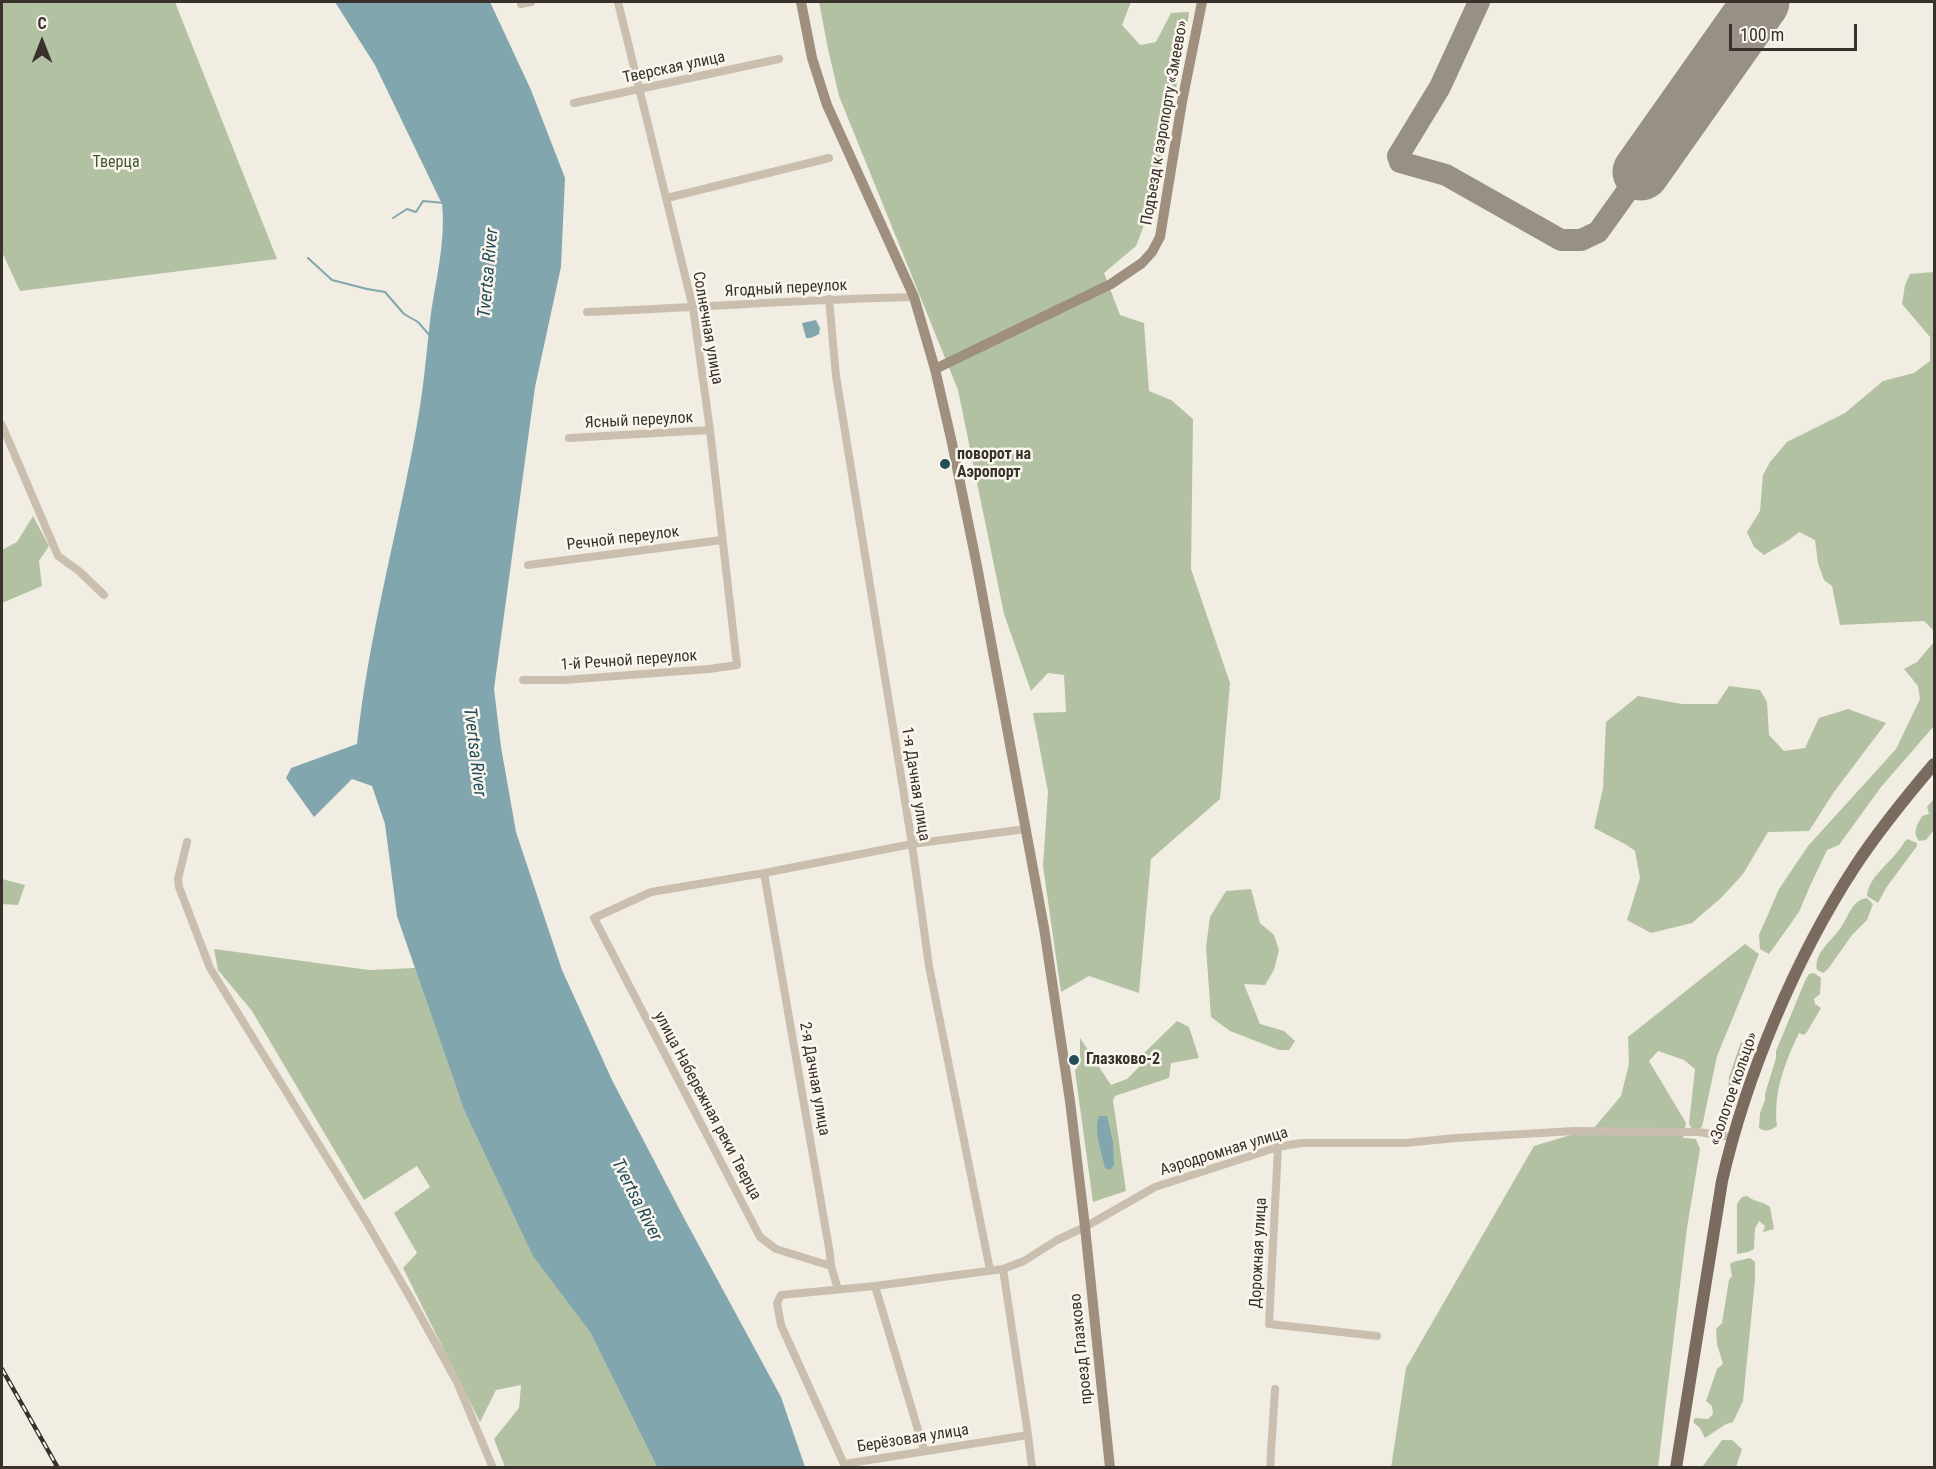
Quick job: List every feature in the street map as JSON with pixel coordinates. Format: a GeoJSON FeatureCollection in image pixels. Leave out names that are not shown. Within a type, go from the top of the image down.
{"type":"FeatureCollection","features":[{"type":"Feature","properties":{"kind":"main road","name":"проезд Глазково"},"geometry":{"type":"LineString","coordinates":[[801,2],[812,58],[827,105],[914,297],[935,369],[975,555],[1044,928],[1070,1101],[1110,1467]]}},
{"type":"Feature","properties":{"kind":"main road","name":"Подъезд к аэропорту «Змеево»"},"geometry":{"type":"LineString","coordinates":[[935,369],[1111,285],[1134,270],[1152,252],[1162,230],[1182,102],[1202,2]]}},
{"type":"Feature","properties":{"kind":"main road","name":"«Золотое кольцо»"},"geometry":{"type":"LineString","coordinates":[[1676,1467],[1718,1203],[1732,1137],[1752,1080],[1784,1000],[1816,933],[1873,841],[1935,764]]}},
{"type":"Feature","properties":{"kind":"street"},"geometry":{"type":"LineString","coordinates":[[521,4],[531,2]]}},
{"type":"Feature","properties":{"kind":"street","name":"Солнечная улица"},"geometry":{"type":"LineString","coordinates":[[618,2],[693,308],[710,430],[737,665]]}},
{"type":"Feature","properties":{"kind":"street","name":"Тверская улица"},"geometry":{"type":"LineString","coordinates":[[574,104],[779,59]]}},
{"type":"Feature","properties":{"kind":"street"},"geometry":{"type":"LineString","coordinates":[[667,198],[829,158]]}},
{"type":"Feature","properties":{"kind":"street","name":"Ягодный переулок"},"geometry":{"type":"LineString","coordinates":[[587,312],[829,299],[914,297]]}},
{"type":"Feature","properties":{"kind":"street","name":"1-я Дачная улица"},"geometry":{"type":"LineString","coordinates":[[829,299],[836,376],[912,844],[929,966],[990,1270]]}},
{"type":"Feature","properties":{"kind":"street"},"geometry":{"type":"LineString","coordinates":[[2,425],[58,556],[79,571],[104,595]]}},
{"type":"Feature","properties":{"kind":"street","name":"Ясный переулок"},"geometry":{"type":"LineString","coordinates":[[569,438],[710,430]]}},
{"type":"Feature","properties":{"kind":"street","name":"Речной переулок"},"geometry":{"type":"LineString","coordinates":[[528,565],[722,540]]}},
{"type":"Feature","properties":{"kind":"street","name":"1-й Речной переулок"},"geometry":{"type":"LineString","coordinates":[[523,680],[564,680],[737,665]]}},
{"type":"Feature","properties":{"kind":"street"},"geometry":{"type":"LineString","coordinates":[[764,873],[912,844],[1026,829]]}},
{"type":"Feature","properties":{"kind":"street"},"geometry":{"type":"LineString","coordinates":[[187,842],[178,879],[179,887],[210,968],[364,1218],[405,1289],[457,1382],[493,1467]]}},
{"type":"Feature","properties":{"kind":"street","name":"улица Набережная реки Тверца"},"geometry":{"type":"LineString","coordinates":[[764,873],[651,892],[594,918],[760,1237],[776,1249],[831,1266]]}},
{"type":"Feature","properties":{"kind":"street","name":"2-я Дачная улица"},"geometry":{"type":"LineString","coordinates":[[764,873],[831,1266],[838,1289]]}},
{"type":"Feature","properties":{"kind":"street","name":"Аэродромная улица"},"geometry":{"type":"LineString","coordinates":[[781,1295],[875,1286],[1002,1269],[1024,1261],[1057,1240],[1085,1227],[1155,1187],[1278,1147],[1301,1143],[1404,1143],[1574,1131],[1698,1132],[1732,1137]]}},
{"type":"Feature","properties":{"kind":"street","name":"Дорожная улица"},"geometry":{"type":"LineString","coordinates":[[1278,1147],[1269,1324],[1377,1336]]}},
{"type":"Feature","properties":{"kind":"street"},"geometry":{"type":"LineString","coordinates":[[1002,1269],[1032,1467]]}},
{"type":"Feature","properties":{"kind":"street"},"geometry":{"type":"LineString","coordinates":[[875,1286],[924,1450]]}},
{"type":"Feature","properties":{"kind":"street","name":"Берёзовая улица"},"geometry":{"type":"LineString","coordinates":[[781,1295],[777,1304],[781,1324],[845,1466],[924,1450],[1028,1435]]}},
{"type":"Feature","properties":{"kind":"street"},"geometry":{"type":"LineString","coordinates":[[1270,1467],[1275,1389]]}},
{"type":"Feature","properties":{"kind":"green space","name":"Тверца"},"geometry":{"type":"Polygon","coordinates":[[[2,2],[175,2],[277,259],[20,291],[2,252],[2,2]]]}},
{"type":"Feature","properties":{"kind":"green space"},"geometry":{"type":"Polygon","coordinates":[[[819,2],[1131,2],[1122,25],[1140,45],[1156,42],[1171,13],[1189,12],[1186,38],[1154,199],[1136,246],[1104,273],[1120,315],[1144,323],[1149,391],[1171,400],[1193,419],[1191,569],[1230,683],[1220,799],[1151,859],[1139,993],[1089,976],[1061,992],[1043,866],[1048,792],[1033,713],[1066,712],[1064,675],[1048,673],[1031,691],[1004,614],[958,390],[839,96],[819,2]]]}},
{"type":"Feature","properties":{"kind":"green space"},"geometry":{"type":"Polygon","coordinates":[[[1934,272],[1934,631],[1924,621],[1840,625],[1832,586],[1824,580],[1818,563],[1815,540],[1799,532],[1764,555],[1754,547],[1747,532],[1760,511],[1763,475],[1770,462],[1787,442],[1845,413],[1883,381],[1914,373],[1930,361],[1930,337],[1902,304],[1905,285],[1910,274],[1934,272]]]}},
{"type":"Feature","properties":{"kind":"green space"},"geometry":{"type":"Polygon","coordinates":[[[33,516],[49,546],[39,561],[42,586],[2,603],[2,550],[17,542],[33,516]]]}},
{"type":"Feature","properties":{"kind":"green space"},"geometry":{"type":"Polygon","coordinates":[[[1934,642],[1934,726],[1881,787],[1839,845],[1827,850],[1799,912],[1769,954],[1760,949],[1759,935],[1779,889],[1808,846],[1896,749],[1920,699],[1918,686],[1904,669],[1917,662],[1934,642]]]}},
{"type":"Feature","properties":{"kind":"green space"},"geometry":{"type":"Polygon","coordinates":[[[1729,686],[1760,690],[1767,702],[1769,735],[1784,751],[1805,748],[1819,718],[1848,709],[1886,723],[1834,792],[1809,831],[1768,832],[1743,874],[1722,897],[1692,923],[1651,933],[1627,920],[1640,878],[1635,851],[1594,828],[1603,788],[1606,722],[1638,696],[1682,704],[1717,704],[1729,686]]]}},
{"type":"Feature","properties":{"kind":"green space"},"geometry":{"type":"Polygon","coordinates":[[[1934,799],[1934,830],[1926,840],[1919,841],[1916,835],[1917,825],[1922,816],[1929,814],[1927,807],[1934,799]]]}},
{"type":"Feature","properties":{"kind":"green space"},"geometry":{"type":"Polygon","coordinates":[[[1907,839],[1917,843],[1917,846],[1886,888],[1878,903],[1867,896],[1868,889],[1907,839]]]}},
{"type":"Feature","properties":{"kind":"green space"},"geometry":{"type":"Polygon","coordinates":[[[2,879],[25,885],[18,905],[2,904],[2,879]]]}},
{"type":"Feature","properties":{"kind":"green space"},"geometry":{"type":"Polygon","coordinates":[[[1251,889],[1260,923],[1274,935],[1279,950],[1274,970],[1265,985],[1244,984],[1260,1024],[1284,1031],[1295,1041],[1289,1050],[1279,1050],[1230,1031],[1211,1017],[1206,947],[1210,917],[1226,891],[1251,889]]]}},
{"type":"Feature","properties":{"kind":"green space"},"geometry":{"type":"Polygon","coordinates":[[[1867,898],[1873,904],[1867,920],[1852,935],[1828,969],[1823,973],[1817,970],[1816,964],[1823,948],[1839,930],[1853,906],[1867,898]]]}},
{"type":"Feature","properties":{"kind":"green space"},"geometry":{"type":"Polygon","coordinates":[[[1745,944],[1759,954],[1717,1056],[1702,1127],[1694,1131],[1689,1124],[1695,1069],[1684,1060],[1658,1051],[1649,1061],[1686,1123],[1683,1138],[1696,1139],[1700,1149],[1687,1228],[1658,1467],[1391,1468],[1406,1368],[1534,1146],[1594,1128],[1621,1096],[1629,1064],[1628,1037],[1745,944]]]}},
{"type":"Feature","properties":{"kind":"green space"},"geometry":{"type":"Polygon","coordinates":[[[214,949],[369,970],[415,968],[464,1110],[533,1255],[590,1332],[657,1467],[505,1467],[494,1439],[519,1408],[521,1385],[496,1390],[480,1422],[403,1268],[417,1253],[394,1213],[430,1187],[417,1166],[364,1200],[252,1011],[218,970],[214,949]]]}},
{"type":"Feature","properties":{"kind":"green space"},"geometry":{"type":"Polygon","coordinates":[[[1814,973],[1821,978],[1820,994],[1814,999],[1815,1004],[1821,1008],[1807,1032],[1804,1035],[1799,1033],[1789,1055],[1779,1090],[1777,1126],[1766,1131],[1759,1128],[1760,1113],[1776,1051],[1805,981],[1809,974],[1814,973]]]}},
{"type":"Feature","properties":{"kind":"green space"},"geometry":{"type":"Polygon","coordinates":[[[1177,1021],[1189,1027],[1199,1058],[1171,1063],[1169,1078],[1115,1096],[1113,1100],[1126,1191],[1093,1202],[1075,1071],[1080,1063],[1080,1038],[1111,1085],[1127,1079],[1142,1064],[1142,1055],[1177,1021]]]}},
{"type":"Feature","properties":{"kind":"green space"},"geometry":{"type":"Polygon","coordinates":[[[1741,1042],[1745,1045],[1735,1075],[1735,1091],[1731,1094],[1728,1092],[1729,1077],[1741,1042]]]}},
{"type":"Feature","properties":{"kind":"green space"},"geometry":{"type":"Polygon","coordinates":[[[1747,1196],[1770,1207],[1774,1229],[1763,1232],[1765,1226],[1759,1221],[1755,1229],[1754,1249],[1737,1254],[1737,1204],[1742,1197],[1747,1196]]]}},
{"type":"Feature","properties":{"kind":"green space"},"geometry":{"type":"Polygon","coordinates":[[[1750,1258],[1755,1262],[1755,1280],[1743,1401],[1733,1422],[1705,1438],[1700,1428],[1693,1422],[1695,1418],[1708,1419],[1713,1414],[1712,1406],[1706,1401],[1717,1369],[1723,1364],[1717,1344],[1716,1329],[1722,1323],[1729,1280],[1732,1276],[1730,1264],[1750,1258]]]}},
{"type":"Feature","properties":{"kind":"green space"},"geometry":{"type":"Polygon","coordinates":[[[1722,1440],[1732,1440],[1742,1449],[1736,1467],[1702,1467],[1722,1440]]]}},
{"type":"Feature","properties":{"kind":"water","name":"Tvertsa River"},"geometry":{"type":"Polygon","coordinates":[[[335,2],[490,2],[531,90],[565,178],[561,267],[535,387],[494,689],[501,747],[516,832],[562,970],[612,1080],[781,1397],[805,1467],[657,1467],[590,1332],[533,1256],[464,1110],[397,916],[385,824],[372,786],[352,779],[314,817],[286,778],[291,768],[357,744],[375,626],[418,416],[443,233],[442,204],[375,65],[335,2]]]}},
{"type":"Feature","properties":{"kind":"water"},"geometry":{"type":"Polygon","coordinates":[[[816,320],[820,328],[819,334],[806,338],[802,323],[816,320]]]}},
{"type":"Feature","properties":{"kind":"water"},"geometry":{"type":"Polygon","coordinates":[[[1099,1116],[1107,1116],[1113,1142],[1114,1165],[1110,1170],[1105,1168],[1099,1142],[1097,1122],[1099,1116]]]}},
{"type":"Feature","properties":{"kind":"waterway"},"geometry":{"type":"LineString","coordinates":[[393,218],[407,209],[416,212],[423,201],[444,203]]}},
{"type":"Feature","properties":{"kind":"waterway"},"geometry":{"type":"LineString","coordinates":[[308,258],[332,280],[385,292],[404,314],[418,322],[431,337]]}},
{"type":"Feature","properties":{"kind":"taxiway"},"geometry":{"type":"LineString","coordinates":[[1479,2],[1440,87],[1398,156],[1400,162],[1446,175],[1561,240],[1581,240],[1598,232],[1641,172]]}},
{"type":"Feature","properties":{"kind":"runway"},"geometry":{"type":"LineString","coordinates":[[1641,172],[1761,2]]}},
{"type":"Feature","properties":{"kind":"railway"},"geometry":{"type":"LineString","coordinates":[[2,1369],[58,1468]]}},
{"type":"Feature","properties":{"kind":"place","name":"поворот на Аэропорт"},"geometry":{"type":"Point","coordinates":[945,464]}},
{"type":"Feature","properties":{"kind":"place","name":"Глазково-2"},"geometry":{"type":"Point","coordinates":[1074,1060]}}]}
